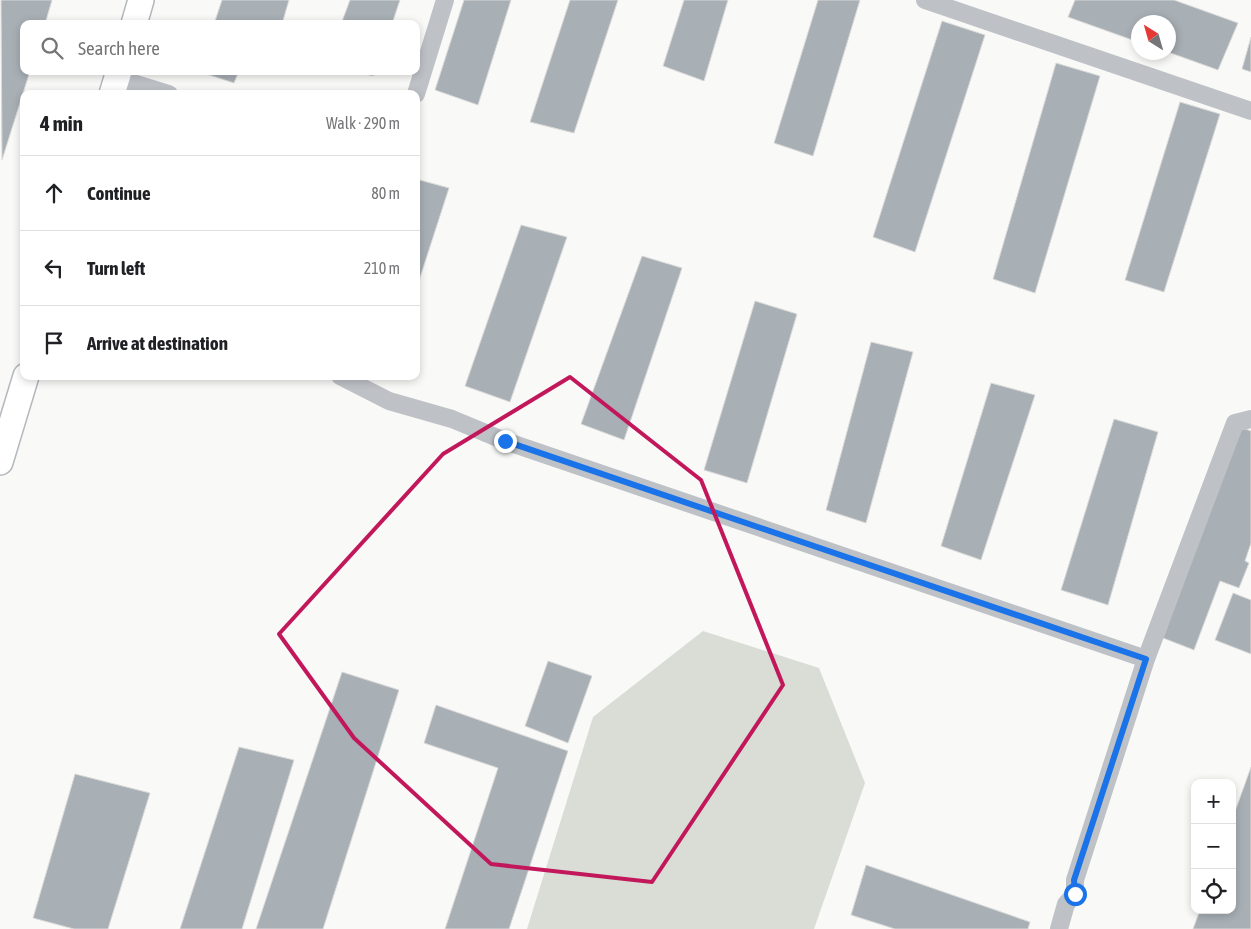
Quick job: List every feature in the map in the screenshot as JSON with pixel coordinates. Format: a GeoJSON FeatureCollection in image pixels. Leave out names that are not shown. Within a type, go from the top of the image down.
{"type":"FeatureCollection","features":[{"type":"Feature","properties":{"kind":"street"},"geometry":{"type":"LineString","coordinates":[[135,20],[141,0]]}},
{"type":"Feature","properties":{"kind":"street"},"geometry":{"type":"LineString","coordinates":[[417,90],[445,0]]}},
{"type":"Feature","properties":{"kind":"street"},"geometry":{"type":"LineString","coordinates":[[925,0],[1251,111]]}},
{"type":"Feature","properties":{"kind":"street"},"geometry":{"type":"LineString","coordinates":[[116,81],[153,90]]}},
{"type":"Feature","properties":{"kind":"street"},"geometry":{"type":"LineString","coordinates":[[0,462],[25,380]]}},
{"type":"Feature","properties":{"kind":"street"},"geometry":{"type":"LineString","coordinates":[[348,380],[389,401],[452,419],[505,441],[1146,659]]}},
{"type":"Feature","properties":{"kind":"street"},"geometry":{"type":"LineString","coordinates":[[1059,929],[1066,904],[1075,894],[1074,880],[1146,659],[1235,423],[1251,419]]}},
{"type":"Feature","properties":{"kind":"highlighted area"},"geometry":{"type":"Polygon","coordinates":[[[570,377],[701,480],[783,685],[652,882],[491,864],[354,738],[279,634],[443,454],[570,377]]]}},
{"type":"Feature","properties":{"kind":"shaded area"},"geometry":{"type":"Polygon","coordinates":[[[703,631],[819,668],[865,783],[814,929],[527,929],[593,717],[703,631]]]}},
{"type":"Feature","properties":{"kind":"building"},"geometry":{"type":"Polygon","coordinates":[[[1,0],[52,0],[46,20],[20,20],[20,75],[29,75],[24,90],[20,90],[20,103],[2,160],[1,0]]]}},
{"type":"Feature","properties":{"kind":"building"},"geometry":{"type":"Polygon","coordinates":[[[222,0],[289,0],[283,20],[215,20],[222,0]]]}},
{"type":"Feature","properties":{"kind":"building"},"geometry":{"type":"Polygon","coordinates":[[[350,0],[400,0],[393,20],[342,20],[350,0]]]}},
{"type":"Feature","properties":{"kind":"building"},"geometry":{"type":"Polygon","coordinates":[[[464,0],[511,0],[478,105],[435,90],[464,0]]]}},
{"type":"Feature","properties":{"kind":"building"},"geometry":{"type":"Polygon","coordinates":[[[570,0],[618,0],[574,133],[530,122],[570,0]]]}},
{"type":"Feature","properties":{"kind":"building"},"geometry":{"type":"Polygon","coordinates":[[[684,0],[728,0],[704,81],[663,66],[684,0]]]}},
{"type":"Feature","properties":{"kind":"building"},"geometry":{"type":"Polygon","coordinates":[[[818,0],[860,0],[813,156],[774,143],[818,0]]]}},
{"type":"Feature","properties":{"kind":"building"},"geometry":{"type":"Polygon","coordinates":[[[1075,0],[1174,0],[1238,23],[1218,70],[1176,55],[1176,15],[1131,15],[1131,40],[1068,17],[1075,0]]]}},
{"type":"Feature","properties":{"kind":"building"},"geometry":{"type":"Polygon","coordinates":[[[942,21],[985,35],[915,252],[873,237],[942,21]]]}},
{"type":"Feature","properties":{"kind":"building"},"geometry":{"type":"Polygon","coordinates":[[[1251,37],[1251,72],[1242,69],[1251,37]]]}},
{"type":"Feature","properties":{"kind":"building"},"geometry":{"type":"Polygon","coordinates":[[[1056,63],[1100,76],[1035,293],[993,279],[1056,63]]]}},
{"type":"Feature","properties":{"kind":"building"},"geometry":{"type":"Polygon","coordinates":[[[209,75],[237,75],[234,83],[209,75]]]}},
{"type":"Feature","properties":{"kind":"building"},"geometry":{"type":"Polygon","coordinates":[[[1180,102],[1220,114],[1164,292],[1125,280],[1180,102]]]}},
{"type":"Feature","properties":{"kind":"building"},"geometry":{"type":"Polygon","coordinates":[[[420,180],[449,188],[420,278],[420,180]]]}},
{"type":"Feature","properties":{"kind":"building"},"geometry":{"type":"Polygon","coordinates":[[[521,225],[567,237],[510,402],[465,386],[521,225]]]}},
{"type":"Feature","properties":{"kind":"building"},"geometry":{"type":"Polygon","coordinates":[[[642,256],[682,268],[624,440],[581,424],[642,256]]]}},
{"type":"Feature","properties":{"kind":"building"},"geometry":{"type":"Polygon","coordinates":[[[755,301],[797,314],[747,483],[704,470],[755,301]]]}},
{"type":"Feature","properties":{"kind":"building"},"geometry":{"type":"Polygon","coordinates":[[[871,342],[913,352],[866,523],[826,510],[871,342]]]}},
{"type":"Feature","properties":{"kind":"building"},"geometry":{"type":"Polygon","coordinates":[[[991,383],[1035,395],[981,560],[941,546],[991,383]]]}},
{"type":"Feature","properties":{"kind":"building"},"geometry":{"type":"Polygon","coordinates":[[[1114,419],[1158,432],[1108,605],[1061,590],[1114,419]]]}},
{"type":"Feature","properties":{"kind":"building"},"geometry":{"type":"Polygon","coordinates":[[[1240,427],[1251,431],[1251,543],[1245,561],[1249,563],[1239,588],[1220,581],[1194,650],[1163,638],[1240,427]]]}},
{"type":"Feature","properties":{"kind":"building"},"geometry":{"type":"Polygon","coordinates":[[[1233,593],[1251,600],[1251,654],[1215,640],[1233,593]]]}},
{"type":"Feature","properties":{"kind":"building"},"geometry":{"type":"Polygon","coordinates":[[[548,661],[592,676],[568,743],[525,726],[548,661]]]}},
{"type":"Feature","properties":{"kind":"building"},"geometry":{"type":"Polygon","coordinates":[[[342,672],[399,690],[323,929],[256,929],[342,672]]]}},
{"type":"Feature","properties":{"kind":"building"},"geometry":{"type":"Polygon","coordinates":[[[436,705],[568,751],[509,929],[445,929],[498,768],[424,743],[436,705]]]}},
{"type":"Feature","properties":{"kind":"building"},"geometry":{"type":"Polygon","coordinates":[[[239,747],[294,760],[242,929],[180,929],[239,747]]]}},
{"type":"Feature","properties":{"kind":"building"},"geometry":{"type":"Polygon","coordinates":[[[1251,767],[1251,929],[1193,929],[1199,914],[1236,914],[1236,809],[1251,767]]]}},
{"type":"Feature","properties":{"kind":"building"},"geometry":{"type":"Polygon","coordinates":[[[75,774],[150,793],[108,929],[74,929],[33,918],[75,774]]]}},
{"type":"Feature","properties":{"kind":"building"},"geometry":{"type":"Polygon","coordinates":[[[866,865],[1030,922],[1028,929],[895,929],[851,915],[866,865]]]}},
{"type":"Feature","properties":{"kind":"route"},"geometry":{"type":"LineString","coordinates":[[505,441],[1146,659],[1074,880],[1075,894]]}}]}
